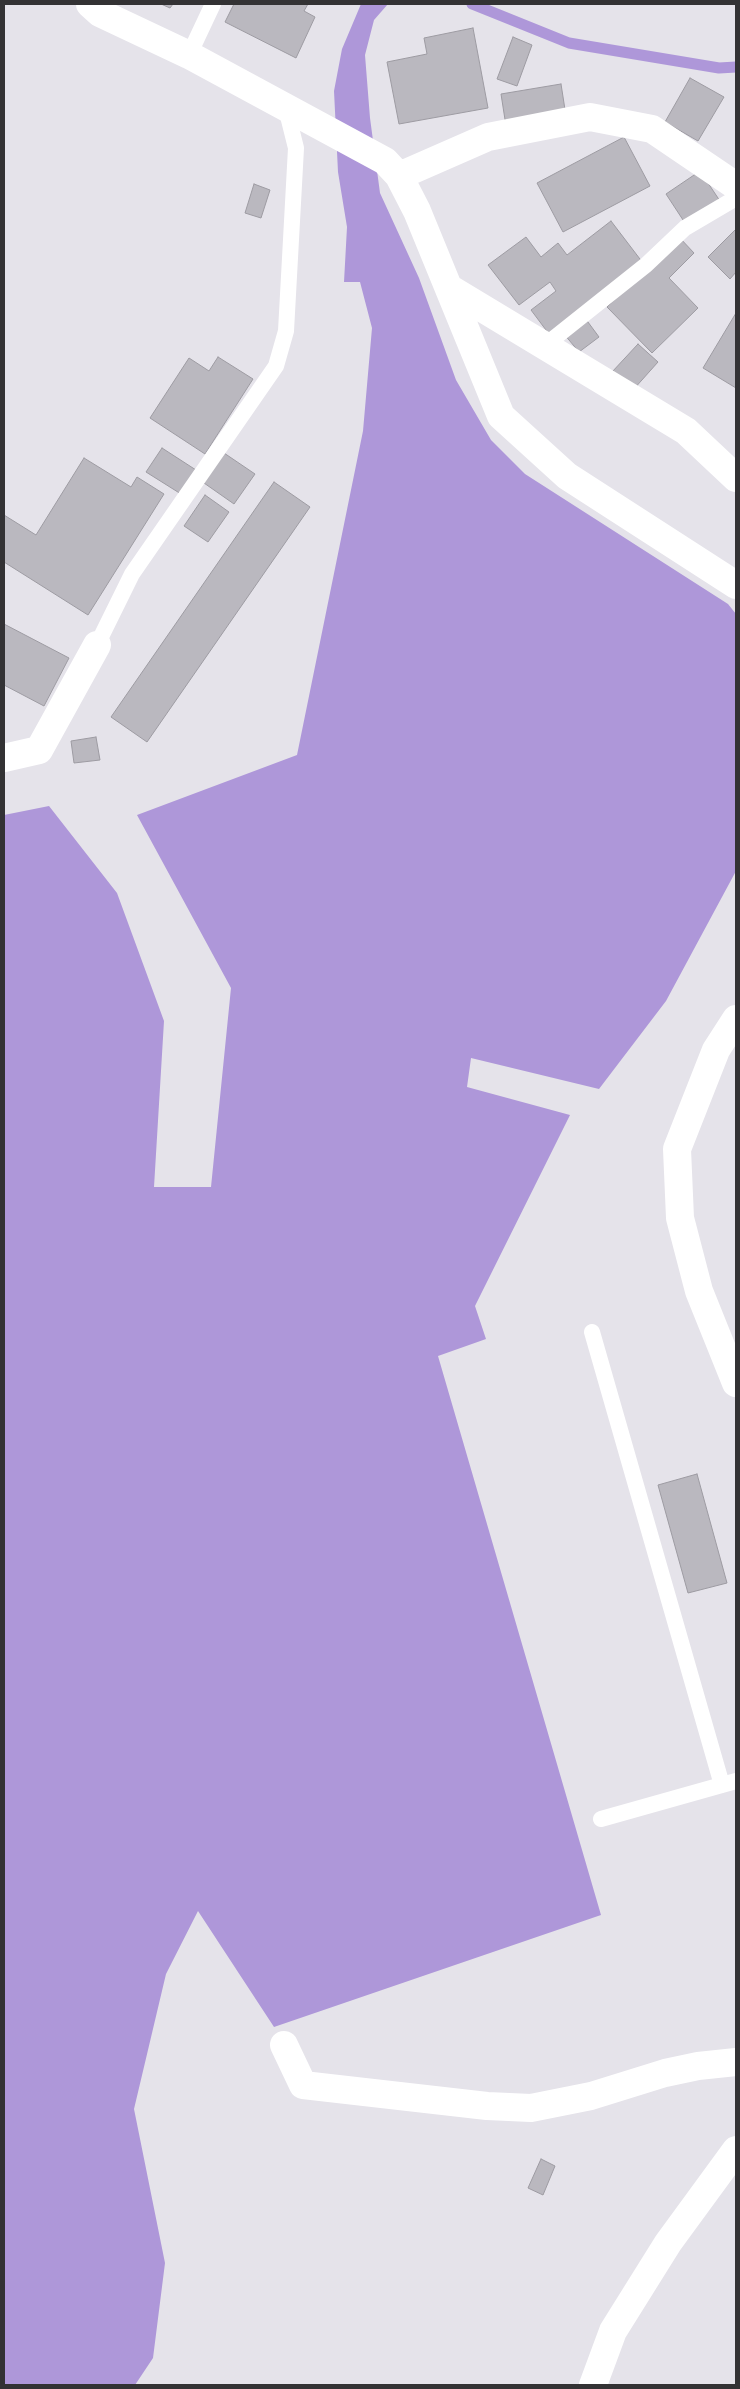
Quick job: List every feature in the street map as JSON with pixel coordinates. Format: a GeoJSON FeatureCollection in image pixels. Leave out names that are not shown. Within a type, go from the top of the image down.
{"type":"FeatureCollection","features":[{"type":"Feature","properties":{"kind":"street"},"geometry":{"type":"LineString","coordinates":[[90,4],[100,13],[189,55],[392,168],[417,211],[501,416],[567,476],[736,585]]}},
{"type":"Feature","properties":{"kind":"street"},"geometry":{"type":"LineString","coordinates":[[392,168],[488,137],[590,117],[652,129],[736,186]]}},
{"type":"Feature","properties":{"kind":"street"},"geometry":{"type":"LineString","coordinates":[[449,288],[543,347],[686,431],[736,478]]}},
{"type":"Feature","properties":{"kind":"street"},"geometry":{"type":"LineString","coordinates":[[4,758],[40,750],[97,645]]}},
{"type":"Feature","properties":{"kind":"street"},"geometry":{"type":"LineString","coordinates":[[736,1019],[716,1050],[677,1149],[680,1218],[699,1291],[736,1383]]}},
{"type":"Feature","properties":{"kind":"street"},"geometry":{"type":"LineString","coordinates":[[284,2045],[303,2085],[488,2106],[531,2108],[591,2096],[674,2071],[736,2062]]}},
{"type":"Feature","properties":{"kind":"street"},"geometry":{"type":"LineString","coordinates":[[593,2385],[613,2331],[668,2244],[736,2150]]}},
{"type":"Feature","properties":{"kind":"lane"},"geometry":{"type":"LineString","coordinates":[[189,55],[213,4]]}},
{"type":"Feature","properties":{"kind":"lane"},"geometry":{"type":"LineString","coordinates":[[97,645],[132,574],[276,366],[286,332],[296,148],[296,114]]}},
{"type":"Feature","properties":{"kind":"lane"},"geometry":{"type":"LineString","coordinates":[[543,347],[646,265],[685,228],[736,198]]}},
{"type":"Feature","properties":{"kind":"lane"},"geometry":{"type":"LineString","coordinates":[[592,1332],[729,1783],[601,1819]]}},
{"type":"Feature","properties":{"kind":"shaded area"},"geometry":{"type":"Polygon","coordinates":[[[361,4],[388,4],[374,20],[365,55],[370,118],[380,193],[419,278],[456,380],[491,440],[525,474],[728,604],[736,614],[736,871],[666,1001],[599,1089],[471,1058],[467,1087],[570,1115],[475,1306],[486,1339],[438,1356],[601,1915],[274,2027],[198,1911],[166,1974],[134,2109],[165,2263],[153,2358],[135,2385],[4,2385],[4,815],[49,806],[117,893],[164,1021],[154,1187],[211,1187],[231,988],[137,815],[297,755],[363,431],[372,328],[360,282],[344,282],[347,227],[338,172],[334,91],[342,49],[361,4]]]}},
{"type":"Feature","properties":{"kind":"building"},"geometry":{"type":"Polygon","coordinates":[[[161,4],[173,4],[170,8],[161,4]]]}},
{"type":"Feature","properties":{"kind":"building"},"geometry":{"type":"Polygon","coordinates":[[[234,4],[308,4],[304,11],[315,17],[296,58],[225,22],[234,4]]]}},
{"type":"Feature","properties":{"kind":"building"},"geometry":{"type":"Polygon","coordinates":[[[473,28],[488,108],[399,124],[387,62],[427,54],[424,38],[473,28]]]}},
{"type":"Feature","properties":{"kind":"building"},"geometry":{"type":"Polygon","coordinates":[[[513,37],[532,45],[517,86],[497,79],[513,37]]]}},
{"type":"Feature","properties":{"kind":"building"},"geometry":{"type":"Polygon","coordinates":[[[690,78],[724,97],[698,141],[665,122],[690,78]]]}},
{"type":"Feature","properties":{"kind":"building"},"geometry":{"type":"Polygon","coordinates":[[[561,84],[566,116],[506,126],[501,94],[561,84]]]}},
{"type":"Feature","properties":{"kind":"building"},"geometry":{"type":"Polygon","coordinates":[[[624,137],[650,186],[563,232],[537,183],[624,137]]]}},
{"type":"Feature","properties":{"kind":"building"},"geometry":{"type":"Polygon","coordinates":[[[700,171],[720,201],[685,223],[666,194],[700,171]]]}},
{"type":"Feature","properties":{"kind":"building"},"geometry":{"type":"Polygon","coordinates":[[[254,184],[270,190],[261,218],[245,213],[254,184]]]}},
{"type":"Feature","properties":{"kind":"building"},"geometry":{"type":"Polygon","coordinates":[[[611,221],[643,263],[549,334],[531,310],[556,291],[550,282],[519,305],[488,265],[526,237],[541,257],[558,243],[567,255],[611,221]]]}},
{"type":"Feature","properties":{"kind":"building"},"geometry":{"type":"Polygon","coordinates":[[[736,229],[736,272],[730,279],[708,257],[736,229]]]}},
{"type":"Feature","properties":{"kind":"building"},"geometry":{"type":"Polygon","coordinates":[[[679,237],[694,253],[669,278],[698,308],[652,353],[607,307],[679,237]]]}},
{"type":"Feature","properties":{"kind":"building"},"geometry":{"type":"Polygon","coordinates":[[[736,313],[736,388],[703,368],[736,313]]]}},
{"type":"Feature","properties":{"kind":"building"},"geometry":{"type":"Polygon","coordinates":[[[585,318],[599,337],[579,352],[564,334],[585,318]]]}},
{"type":"Feature","properties":{"kind":"building"},"geometry":{"type":"Polygon","coordinates":[[[638,344],[658,362],[633,390],[612,372],[638,344]]]}},
{"type":"Feature","properties":{"kind":"building"},"geometry":{"type":"Polygon","coordinates":[[[218,357],[253,379],[205,454],[150,418],[189,358],[209,371],[218,357]]]}},
{"type":"Feature","properties":{"kind":"building"},"geometry":{"type":"Polygon","coordinates":[[[162,448],[196,470],[181,494],[146,472],[162,448]]]}},
{"type":"Feature","properties":{"kind":"building"},"geometry":{"type":"Polygon","coordinates":[[[224,453],[255,474],[234,504],[204,483],[224,453]]]}},
{"type":"Feature","properties":{"kind":"building"},"geometry":{"type":"Polygon","coordinates":[[[84,458],[131,487],[137,477],[164,494],[88,615],[4,562],[4,515],[36,535],[84,458]]]}},
{"type":"Feature","properties":{"kind":"building"},"geometry":{"type":"Polygon","coordinates":[[[274,482],[310,507],[147,742],[111,717],[274,482]]]}},
{"type":"Feature","properties":{"kind":"building"},"geometry":{"type":"Polygon","coordinates":[[[205,495],[229,512],[208,542],[184,526],[205,495]]]}},
{"type":"Feature","properties":{"kind":"building"},"geometry":{"type":"Polygon","coordinates":[[[4,624],[69,658],[44,706],[4,685],[4,624]]]}},
{"type":"Feature","properties":{"kind":"building"},"geometry":{"type":"Polygon","coordinates":[[[96,737],[100,760],[74,763],[71,741],[96,737]]]}},
{"type":"Feature","properties":{"kind":"building"},"geometry":{"type":"Polygon","coordinates":[[[697,1474],[727,1583],[688,1593],[658,1485],[697,1474]]]}},
{"type":"Feature","properties":{"kind":"building"},"geometry":{"type":"Polygon","coordinates":[[[541,2159],[555,2166],[543,2195],[528,2188],[541,2159]]]}},
{"type":"Feature","properties":{"kind":"waterway"},"geometry":{"type":"LineString","coordinates":[[472,4],[569,43],[719,68],[736,67]]}}]}
